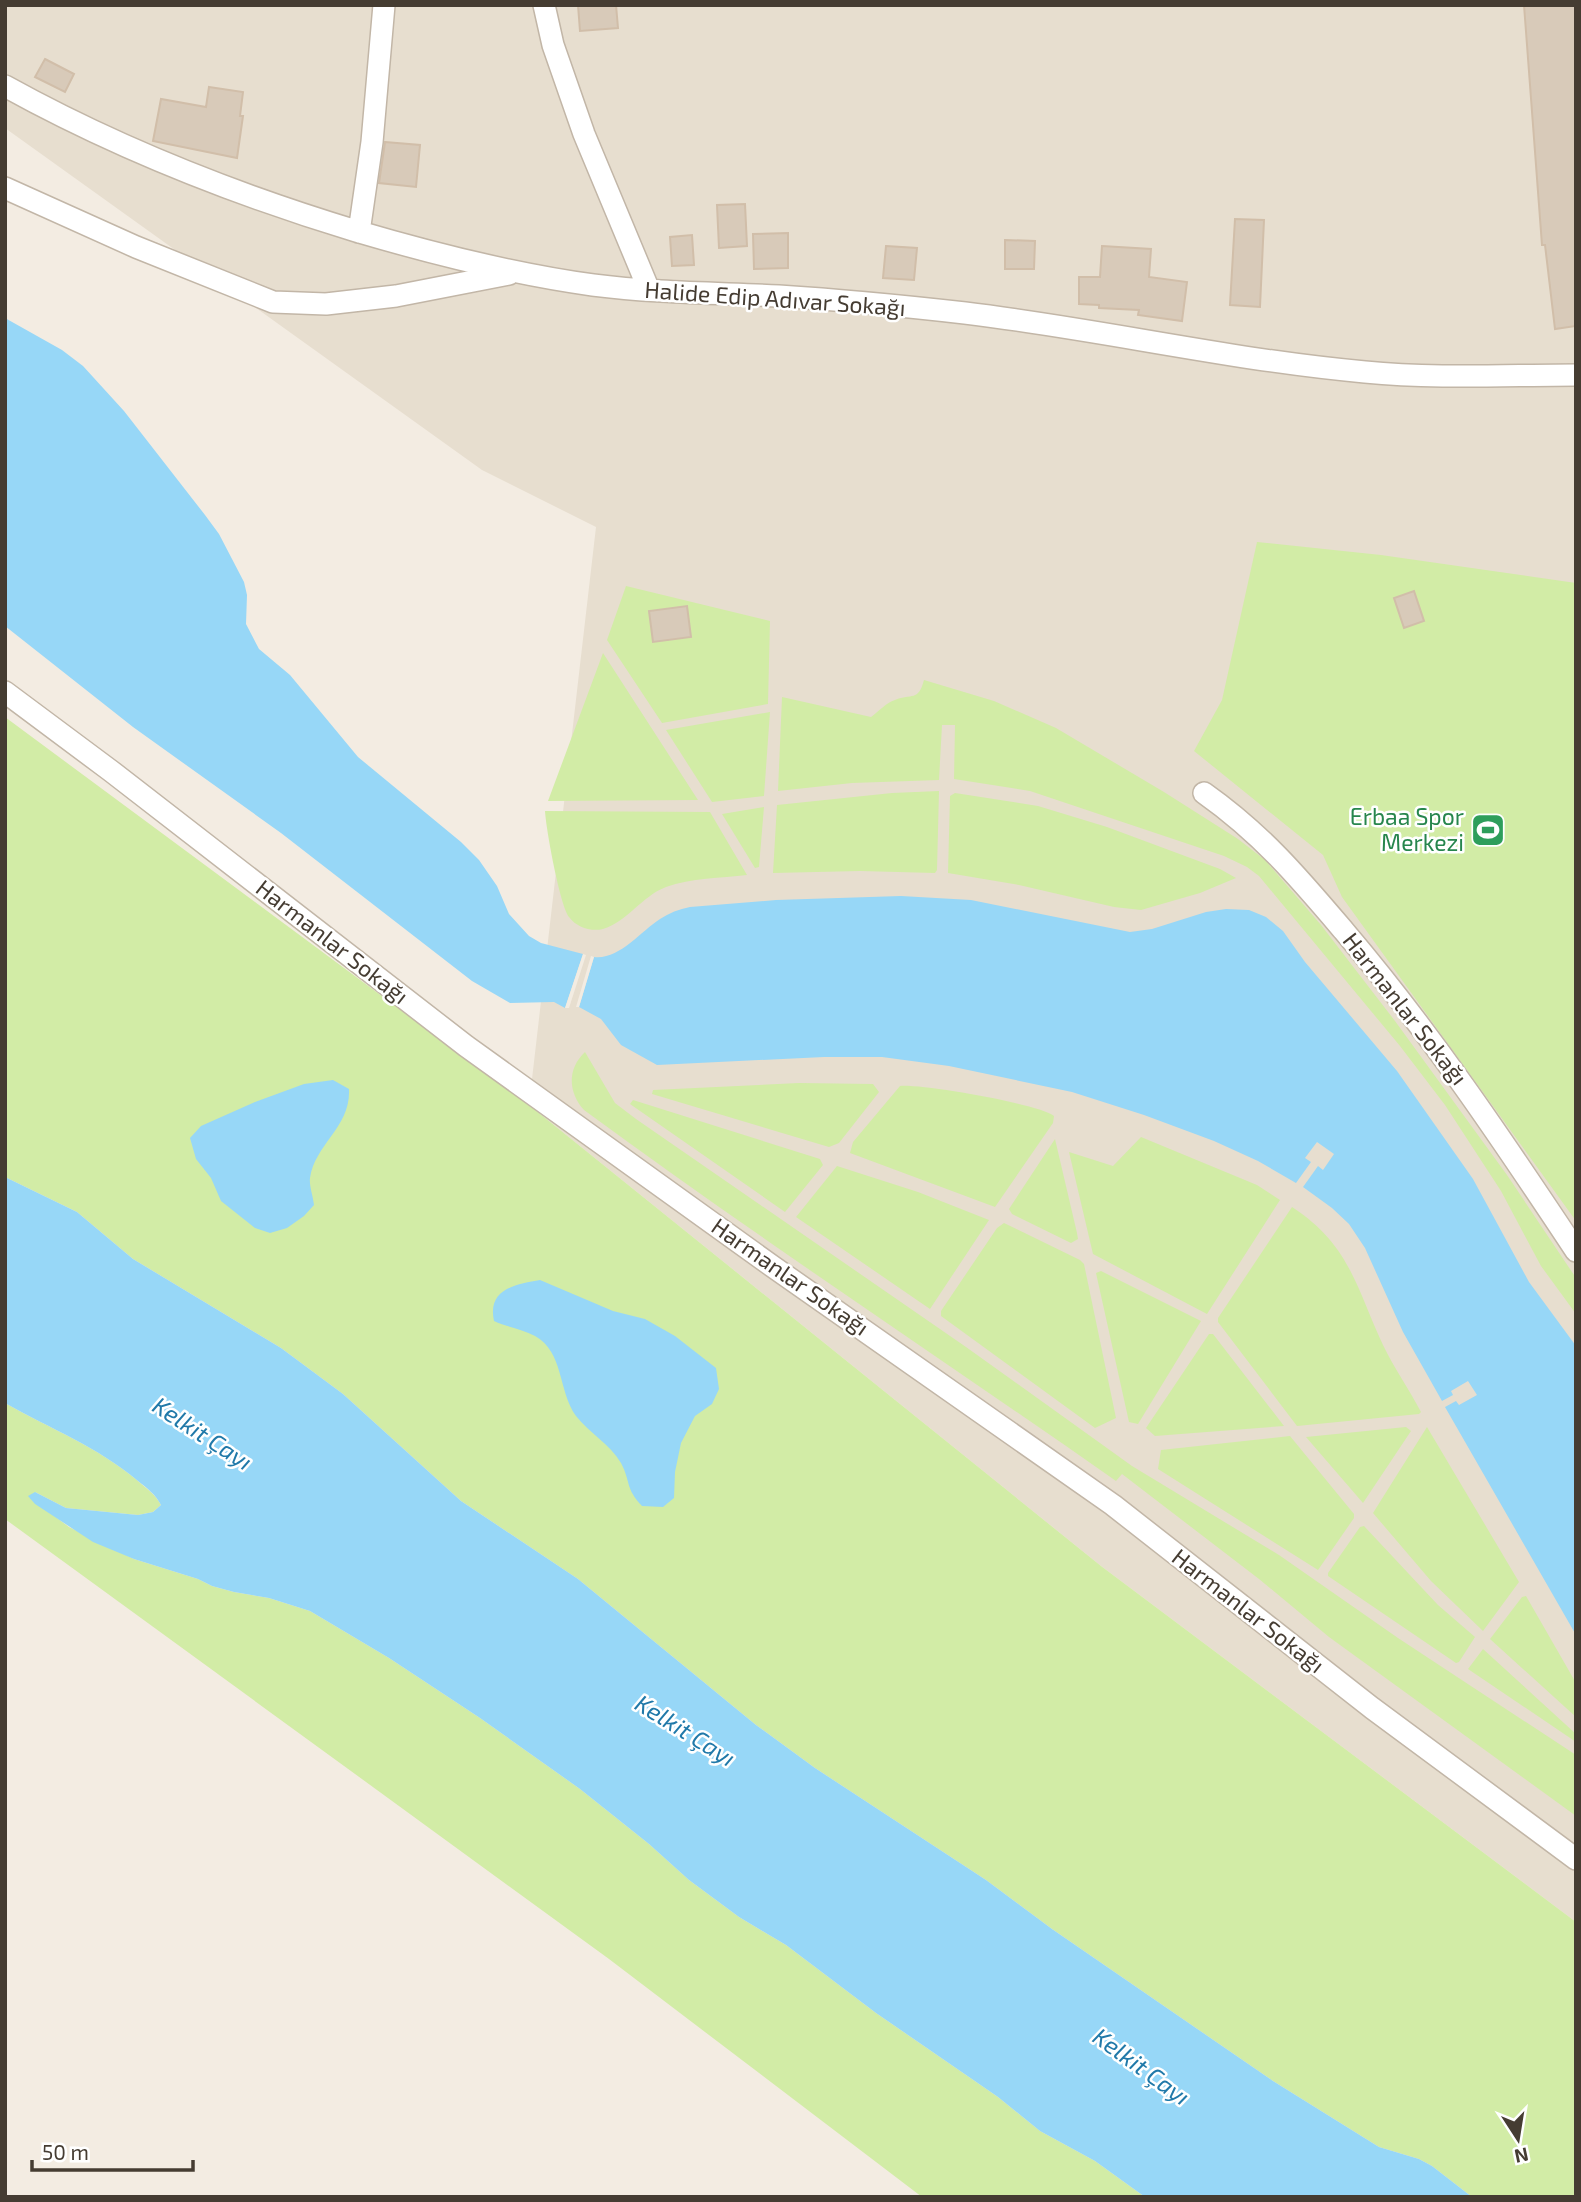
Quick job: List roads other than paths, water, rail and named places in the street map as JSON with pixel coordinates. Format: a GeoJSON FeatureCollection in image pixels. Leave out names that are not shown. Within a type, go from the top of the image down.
{"type":"FeatureCollection","features":[{"type":"Feature","properties":{"kind":"street"},"geometry":{"type":"LineString","coordinates":[[359,232],[372,142],[384,5]]}},
{"type":"Feature","properties":{"kind":"street"},"geometry":{"type":"LineString","coordinates":[[544,5],[553,45],[584,134],[649,290]]}},
{"type":"Feature","properties":{"kind":"street","name":"Halide Edip Adıvar Sokağı"},"geometry":{"type":"LineString","coordinates":[[5,86],[116,143],[179,170],[359,232],[438,255],[521,272],[593,285],[780,296],[964,313],[1248,358],[1368,373],[1438,376],[1576,375]]}},
{"type":"Feature","properties":{"kind":"street"},"geometry":{"type":"LineString","coordinates":[[5,188],[136,247],[272,302],[326,304],[396,296],[521,272]]}},
{"type":"Feature","properties":{"kind":"street","name":"Harmanlar Sokağı"},"geometry":{"type":"LineString","coordinates":[[5,692],[466,1045],[772,1266],[1094,1491],[1372,1708],[1576,1859]]}},
{"type":"Feature","properties":{"kind":"street","name":"Harmanlar Sokağı"},"geometry":{"type":"LineString","coordinates":[[1204,793],[1234,814],[1280,856],[1378,971],[1455,1071],[1576,1251]]}},
{"type":"Feature","properties":{"kind":"water"},"geometry":{"type":"Polygon","coordinates":[[[5,318],[62,350],[83,366],[124,411],[205,515],[219,534],[244,582],[247,595],[246,624],[259,649],[290,675],[358,757],[479,860],[497,886],[509,914],[529,936],[541,943],[583,954],[565,1008],[554,1002],[510,1003],[472,981],[281,833],[133,727],[5,626],[5,318]]]}},
{"type":"Feature","properties":{"kind":"water"},"geometry":{"type":"Polygon","coordinates":[[[901,896],[971,900],[1130,932],[1152,929],[1206,912],[1249,910],[1266,917],[1283,931],[1305,962],[1397,1071],[1473,1179],[1529,1282],[1576,1346],[1576,1635],[1445,1407],[1456,1401],[1459,1405],[1477,1395],[1468,1381],[1451,1391],[1453,1395],[1442,1401],[1403,1332],[1365,1248],[1349,1224],[1303,1187],[1318,1166],[1323,1170],[1334,1154],[1317,1142],[1305,1158],[1311,1162],[1296,1183],[1258,1161],[1214,1141],[1144,1115],[1072,1092],[949,1066],[882,1057],[657,1065],[621,1045],[601,1019],[579,1007],[594,957],[603,957],[621,950],[660,919],[678,910],[776,900],[901,896]]]}},
{"type":"Feature","properties":{"kind":"water"},"geometry":{"type":"Polygon","coordinates":[[[333,1080],[349,1089],[348,1102],[339,1125],[313,1166],[310,1181],[314,1205],[287,1228],[270,1233],[255,1228],[221,1201],[211,1178],[196,1159],[190,1138],[201,1126],[255,1102],[304,1084],[333,1080]]]}},
{"type":"Feature","properties":{"kind":"water","name":"Kelkit Çayı"},"geometry":{"type":"Polygon","coordinates":[[[5,1177],[77,1212],[133,1259],[281,1348],[343,1394],[461,1501],[578,1579],[756,1725],[815,1768],[986,1880],[1052,1929],[1273,2081],[1379,2147],[1419,2159],[1432,2166],[1472,2197],[1145,2197],[1095,2161],[1040,2131],[998,2097],[876,2013],[786,1945],[739,1917],[689,1880],[580,1789],[389,1658],[310,1611],[269,1598],[212,1586],[93,1542],[35,1504],[28,1496],[35,1492],[66,1508],[138,1515],[153,1512],[161,1505],[148,1489],[107,1458],[5,1403],[5,1177]]]}},
{"type":"Feature","properties":{"kind":"water"},"geometry":{"type":"Polygon","coordinates":[[[540,1280],[613,1311],[645,1319],[675,1336],[716,1368],[719,1389],[712,1404],[695,1416],[681,1443],[675,1472],[674,1498],[663,1507],[642,1506],[633,1494],[616,1456],[576,1416],[570,1406],[556,1362],[544,1343],[535,1336],[494,1321],[493,1310],[499,1295],[513,1286],[540,1280]]]}},
{"type":"Feature","properties":{"kind":"place","name":"Erbaa Spor Merkezi"},"geometry":{"type":"Point","coordinates":[1488,830]}}]}
